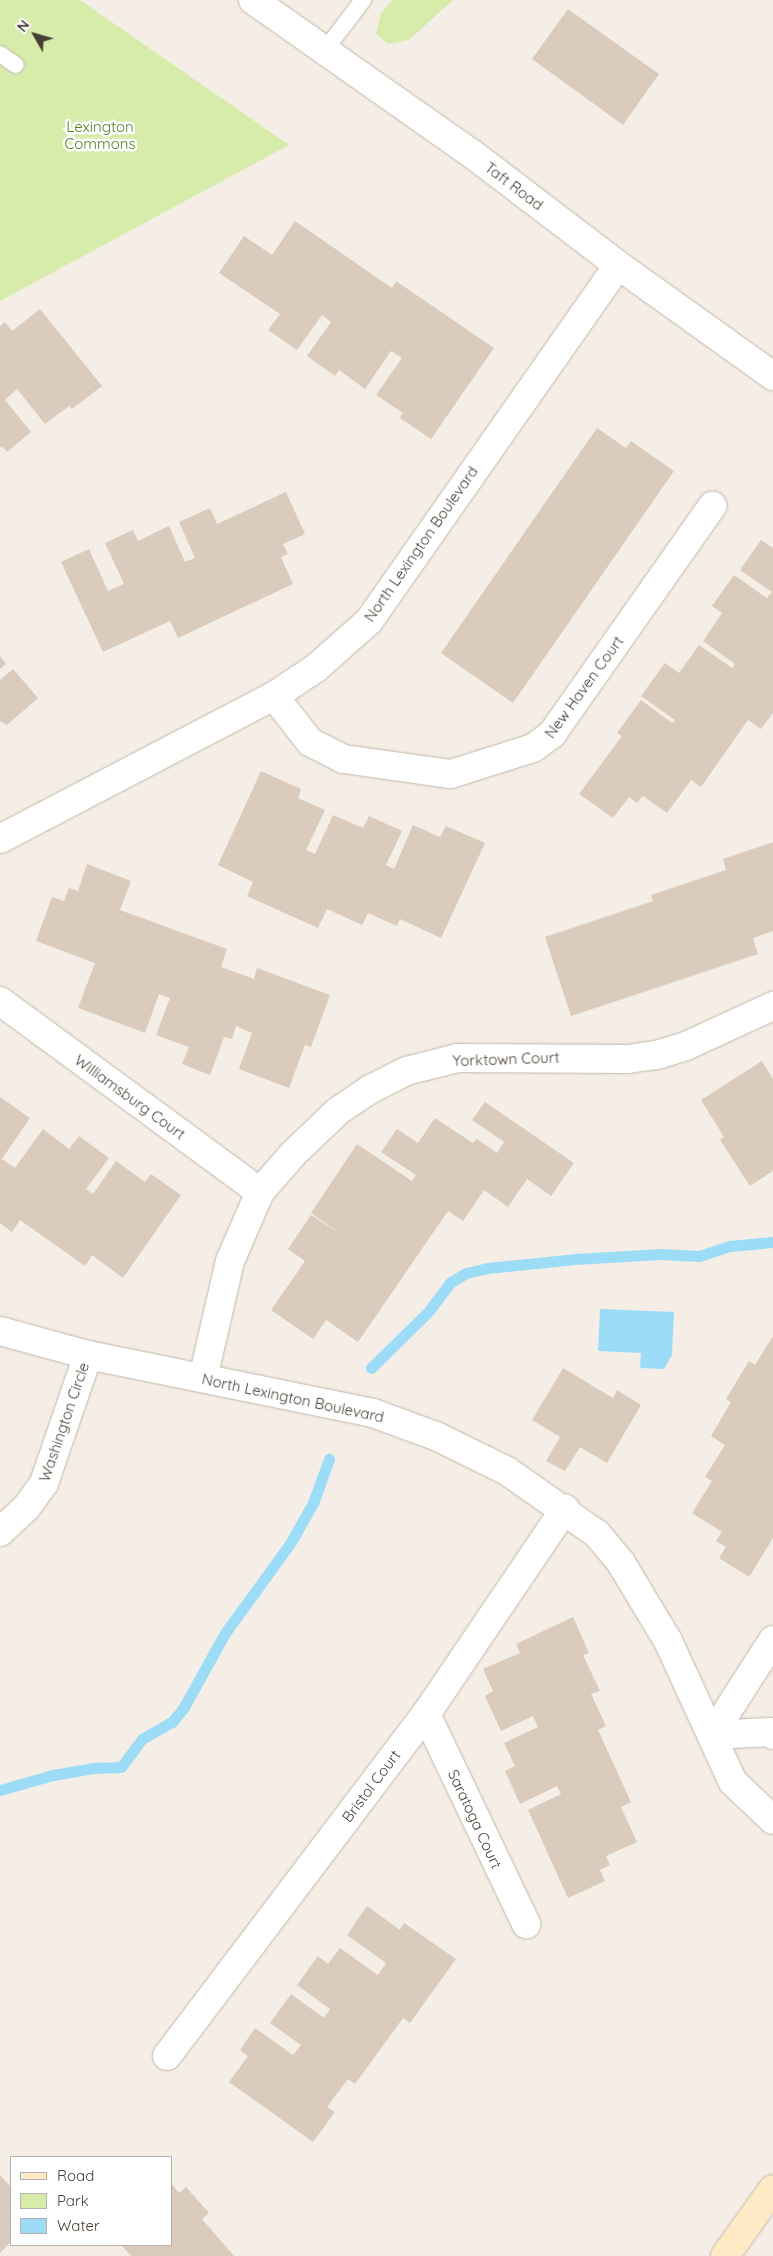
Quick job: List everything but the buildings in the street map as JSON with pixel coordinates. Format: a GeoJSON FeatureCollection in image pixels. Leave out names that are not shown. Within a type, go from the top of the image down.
{"type":"FeatureCollection","features":[{"type":"Feature","properties":{"kind":"main road"},"geometry":{"type":"LineString","coordinates":[[725,2256],[773,2188]]}},
{"type":"Feature","properties":{"kind":"street","name":"Taft Road"},"geometry":{"type":"LineString","coordinates":[[253,0],[472,153],[618,265],[773,376]]}},
{"type":"Feature","properties":{"kind":"street","name":"North Lexington Boulevard"},"geometry":{"type":"LineString","coordinates":[[0,840],[274,696],[316,668],[369,620],[618,265]]}},
{"type":"Feature","properties":{"kind":"street","name":"New Haven Court"},"geometry":{"type":"LineString","coordinates":[[274,696],[310,742],[344,759],[451,774],[534,748],[552,734],[712,506]]}},
{"type":"Feature","properties":{"kind":"street","name":"Williamsburg Court"},"geometry":{"type":"LineString","coordinates":[[0,1001],[260,1192]]}},
{"type":"Feature","properties":{"kind":"street","name":"Yorktown Court"},"geometry":{"type":"LineString","coordinates":[[203,1378],[230,1261],[260,1192],[293,1154],[338,1111],[406,1071],[458,1058],[628,1059],[656,1055],[686,1046],[773,1006]]}},
{"type":"Feature","properties":{"kind":"street","name":"North Lexington Boulevard"},"geometry":{"type":"LineString","coordinates":[[0,1331],[88,1355],[373,1413],[436,1436],[507,1471],[565,1509],[597,1534],[631,1578],[668,1642],[733,1782],[773,1820]]}},
{"type":"Feature","properties":{"kind":"street","name":"Washington Circle"},"geometry":{"type":"LineString","coordinates":[[0,1532],[26,1508],[44,1482],[88,1355]]}},
{"type":"Feature","properties":{"kind":"street","name":"Bristol Court"},"geometry":{"type":"LineString","coordinates":[[167,2056],[426,1714],[565,1509]]}},
{"type":"Feature","properties":{"kind":"street"},"geometry":{"type":"LineString","coordinates":[[712,1735],[773,1640]]}},
{"type":"Feature","properties":{"kind":"street","name":"Saratoga Court"},"geometry":{"type":"LineString","coordinates":[[426,1714],[526,1924]]}},
{"type":"Feature","properties":{"kind":"street"},"geometry":{"type":"LineString","coordinates":[[712,1735],[769,1732],[773,1735]]}},
{"type":"Feature","properties":{"kind":"lane"},"geometry":{"type":"LineString","coordinates":[[325,50],[363,0]]}},
{"type":"Feature","properties":{"kind":"lane"},"geometry":{"type":"LineString","coordinates":[[0,54],[16,65]]}},
{"type":"Feature","properties":{"kind":"green space","name":"Lexington Commons"},"geometry":{"type":"Polygon","coordinates":[[[0,0],[80,0],[289,145],[0,301],[0,0]]]}},
{"type":"Feature","properties":{"kind":"green space"},"geometry":{"type":"Polygon","coordinates":[[[392,0],[453,0],[409,40],[388,44],[376,34],[381,13],[392,0]]]}},
{"type":"Feature","properties":{"kind":"water"},"geometry":{"type":"Polygon","coordinates":[[[600,1309],[674,1312],[672,1355],[664,1369],[640,1368],[641,1353],[598,1351],[600,1309]]]}},
{"type":"Feature","properties":{"kind":"waterway"},"geometry":{"type":"LineString","coordinates":[[371,1368],[428,1312],[451,1282],[466,1273],[487,1268],[575,1259],[661,1254],[699,1256],[730,1246],[773,1242]]}},
{"type":"Feature","properties":{"kind":"waterway"},"geometry":{"type":"LineString","coordinates":[[0,1790],[53,1775],[94,1768],[121,1767],[142,1739],[172,1722],[184,1707],[225,1633],[291,1542],[313,1503],[329,1459]]}}]}
